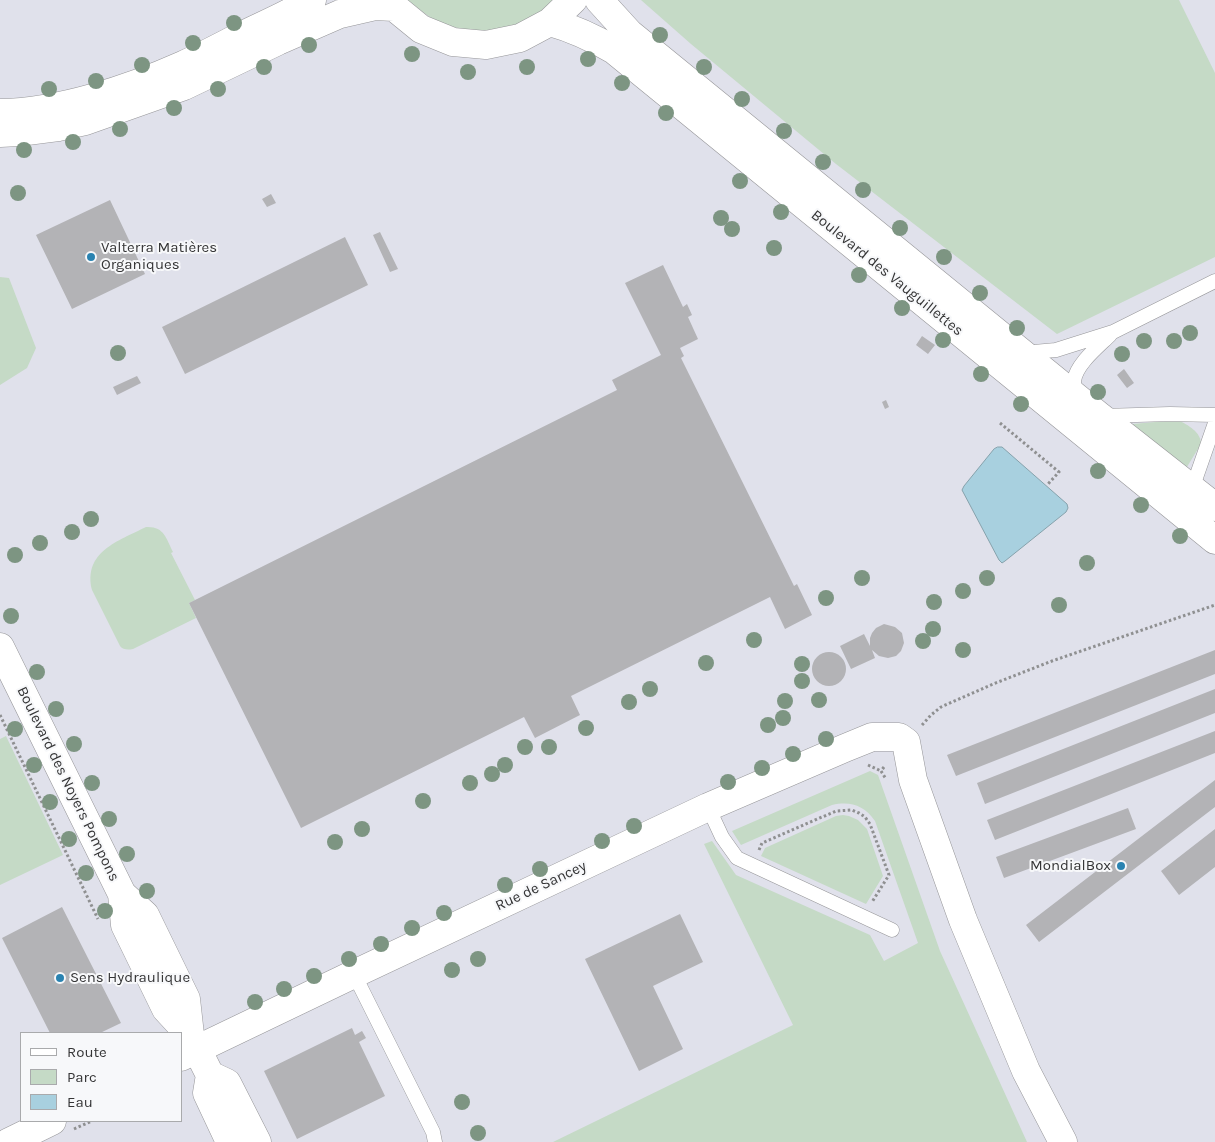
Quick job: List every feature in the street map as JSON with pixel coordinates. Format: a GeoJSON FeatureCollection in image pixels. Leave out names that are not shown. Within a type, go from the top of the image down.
{"type":"FeatureCollection","features":[{"type":"Feature","properties":{"kind":"street"},"geometry":{"type":"LineString","coordinates":[[0,113],[15,113],[57,106],[95,97],[144,81],[184,65],[312,0]]}},
{"type":"Feature","properties":{"kind":"street"},"geometry":{"type":"LineString","coordinates":[[0,133],[58,127],[85,121],[184,86],[340,14],[392,4],[421,29],[453,42],[486,45],[520,38],[550,22],[573,0]]}},
{"type":"Feature","properties":{"kind":"street","name":"Boulevard des Vauguillettes"},"geometry":{"type":"LineString","coordinates":[[599,0],[629,33],[1098,416],[1215,507]]}},
{"type":"Feature","properties":{"kind":"street","name":"Boulevard des Vauguillettes"},"geometry":{"type":"LineString","coordinates":[[550,22],[594,38],[614,50],[1215,540]]}},
{"type":"Feature","properties":{"kind":"street","name":"Boulevard des Noyers Pompons"},"geometry":{"type":"LineString","coordinates":[[0,647],[122,894],[145,915],[186,999],[189,1047],[210,1075],[227,1083],[257,1142]]}},
{"type":"Feature","properties":{"kind":"street","name":"Rue de Sancey"},"geometry":{"type":"LineString","coordinates":[[189,1047],[354,974],[708,807],[845,748],[872,737],[899,737],[906,742]]}},
{"type":"Feature","properties":{"kind":"street"},"geometry":{"type":"LineString","coordinates":[[906,742],[913,780],[963,920],[1026,1071],[1063,1142]]}},
{"type":"Feature","properties":{"kind":"street","name":"Boulevard des Noyers Pompons"},"geometry":{"type":"LineString","coordinates":[[210,1075],[207,1093],[230,1142]]}},
{"type":"Feature","properties":{"kind":"street"},"geometry":{"type":"LineString","coordinates":[[9,1142],[50,1122]]}},
{"type":"Feature","properties":{"kind":"lane"},"geometry":{"type":"LineString","coordinates":[[1023,353],[1056,350],[1113,332],[1215,281]]}},
{"type":"Feature","properties":{"kind":"lane"},"geometry":{"type":"LineString","coordinates":[[1078,398],[1074,383],[1075,374],[1082,363],[1113,332]]}},
{"type":"Feature","properties":{"kind":"lane"},"geometry":{"type":"LineString","coordinates":[[1098,416],[1215,415]]}},
{"type":"Feature","properties":{"kind":"lane"},"geometry":{"type":"LineString","coordinates":[[1192,489],[1215,423]]}},
{"type":"Feature","properties":{"kind":"lane"},"geometry":{"type":"LineString","coordinates":[[708,807],[718,831],[737,858],[892,930]]}},
{"type":"Feature","properties":{"kind":"lane"},"geometry":{"type":"LineString","coordinates":[[354,974],[433,1132],[435,1142]]}},
{"type":"Feature","properties":{"kind":"path"},"geometry":{"type":"LineString","coordinates":[[1000,423],[1058,472],[1048,484]]}},
{"type":"Feature","properties":{"kind":"path"},"geometry":{"type":"LineString","coordinates":[[886,779],[881,771],[931,715],[941,707],[1052,660],[1215,605]]}},
{"type":"Feature","properties":{"kind":"path"},"geometry":{"type":"LineString","coordinates":[[0,715],[100,923]]}},
{"type":"Feature","properties":{"kind":"path"},"geometry":{"type":"LineString","coordinates":[[757,855],[762,843],[836,811],[852,810],[859,813],[870,824],[889,875],[869,907]]}},
{"type":"Feature","properties":{"kind":"shaded area"},"geometry":{"type":"Polygon","coordinates":[[[0,0],[1215,0],[1215,1142],[0,1142],[0,0]]]}},
{"type":"Feature","properties":{"kind":"green space"},"geometry":{"type":"Polygon","coordinates":[[[408,0],[556,0],[531,19],[500,30],[468,31],[437,22],[408,0]]]}},
{"type":"Feature","properties":{"kind":"green space"},"geometry":{"type":"Polygon","coordinates":[[[641,0],[1179,0],[1215,73],[1215,257],[1057,334],[836,164],[641,0]]]}},
{"type":"Feature","properties":{"kind":"green space"},"geometry":{"type":"Polygon","coordinates":[[[0,277],[9,278],[36,348],[27,368],[0,385],[0,277]]]}},
{"type":"Feature","properties":{"kind":"green space"},"geometry":{"type":"Polygon","coordinates":[[[1178,420],[1196,432],[1201,444],[1182,475],[1121,425],[1178,420]]]}},
{"type":"Feature","properties":{"kind":"green space"},"geometry":{"type":"Polygon","coordinates":[[[146,527],[152,527],[164,534],[173,552],[171,553],[195,600],[189,603],[196,618],[133,649],[126,649],[120,646],[92,590],[91,577],[93,566],[105,550],[124,537],[146,527]]]}},
{"type":"Feature","properties":{"kind":"green space"},"geometry":{"type":"Polygon","coordinates":[[[6,736],[63,855],[0,885],[0,739],[6,736]]]}},
{"type":"Feature","properties":{"kind":"green space"},"geometry":{"type":"Polygon","coordinates":[[[870,771],[878,775],[940,951],[1027,1142],[553,1142],[793,1025],[704,844],[712,841],[736,875],[870,935],[884,961],[918,943],[875,821],[866,811],[851,804],[832,805],[741,845],[732,831],[870,771]]]}},
{"type":"Feature","properties":{"kind":"green space"},"geometry":{"type":"Polygon","coordinates":[[[843,815],[858,820],[867,829],[883,876],[866,904],[761,856],[765,848],[836,816],[843,815]]]}},
{"type":"Feature","properties":{"kind":"water"},"geometry":{"type":"Polygon","coordinates":[[[1002,447],[1067,504],[1068,508],[1066,512],[1002,563],[962,490],[994,449],[1002,447]]]}},
{"type":"Feature","properties":{"kind":"building"},"geometry":{"type":"Polygon","coordinates":[[[271,194],[276,203],[267,207],[262,199],[271,194]]]}},
{"type":"Feature","properties":{"kind":"building"},"geometry":{"type":"Polygon","coordinates":[[[110,200],[145,274],[72,309],[36,235],[110,200]]]}},
{"type":"Feature","properties":{"kind":"building"},"geometry":{"type":"Polygon","coordinates":[[[380,232],[398,269],[390,272],[373,235],[380,232]]]}},
{"type":"Feature","properties":{"kind":"building"},"geometry":{"type":"Polygon","coordinates":[[[345,237],[368,285],[185,374],[162,327],[345,237]]]}},
{"type":"Feature","properties":{"kind":"building"},"geometry":{"type":"Polygon","coordinates":[[[663,265],[683,307],[687,304],[692,315],[688,317],[698,339],[680,348],[684,356],[681,358],[794,586],[797,584],[812,615],[785,629],[770,597],[571,696],[580,715],[535,738],[524,717],[301,828],[189,603],[617,390],[612,380],[661,355],[625,283],[663,265]]]}},
{"type":"Feature","properties":{"kind":"building"},"geometry":{"type":"Polygon","coordinates":[[[922,336],[935,345],[928,354],[916,345],[922,336]]]}},
{"type":"Feature","properties":{"kind":"building"},"geometry":{"type":"Polygon","coordinates":[[[1124,369],[1134,383],[1127,388],[1117,375],[1124,369]]]}},
{"type":"Feature","properties":{"kind":"building"},"geometry":{"type":"Polygon","coordinates":[[[137,376],[141,383],[117,395],[113,387],[137,376]]]}},
{"type":"Feature","properties":{"kind":"building"},"geometry":{"type":"Polygon","coordinates":[[[886,400],[889,407],[885,409],[882,402],[886,400]]]}},
{"type":"Feature","properties":{"kind":"building"},"geometry":{"type":"Polygon","coordinates":[[[884,624],[895,627],[902,633],[904,643],[901,651],[896,656],[888,658],[879,656],[872,650],[875,658],[851,669],[840,646],[864,634],[870,646],[872,633],[876,628],[884,624]]]}},
{"type":"Feature","properties":{"kind":"building"},"geometry":{"type":"Polygon","coordinates":[[[1215,650],[1215,674],[956,776],[947,755],[1215,650]]]}},
{"type":"Feature","properties":{"kind":"building"},"geometry":{"type":"Polygon","coordinates":[[[829,652],[841,657],[846,669],[841,681],[829,686],[817,681],[812,669],[817,657],[829,652]]]}},
{"type":"Feature","properties":{"kind":"building"},"geometry":{"type":"Polygon","coordinates":[[[1215,689],[1215,713],[985,804],[977,783],[1215,689]]]}},
{"type":"Feature","properties":{"kind":"building"},"geometry":{"type":"Polygon","coordinates":[[[1215,731],[1215,753],[995,840],[987,820],[1215,731]]]}},
{"type":"Feature","properties":{"kind":"building","name":"MondialBox"},"geometry":{"type":"Polygon","coordinates":[[[1215,780],[1215,807],[1039,942],[1026,925],[1215,780]]]}},
{"type":"Feature","properties":{"kind":"building"},"geometry":{"type":"Polygon","coordinates":[[[1128,808],[1136,829],[1004,878],[996,857],[1128,808]]]}},
{"type":"Feature","properties":{"kind":"building"},"geometry":{"type":"Polygon","coordinates":[[[1215,829],[1215,867],[1179,895],[1161,871],[1215,829]]]}},
{"type":"Feature","properties":{"kind":"building","name":"Sens Hydraulique"},"geometry":{"type":"Polygon","coordinates":[[[62,907],[121,1023],[102,1032],[49,1032],[2,938],[62,907]]]}},
{"type":"Feature","properties":{"kind":"building"},"geometry":{"type":"Polygon","coordinates":[[[680,914],[703,962],[653,986],[683,1049],[639,1071],[585,959],[680,914]]]}},
{"type":"Feature","properties":{"kind":"building"},"geometry":{"type":"Polygon","coordinates":[[[352,1028],[355,1035],[362,1031],[366,1038],[359,1042],[385,1096],[297,1139],[264,1071],[352,1028]]]}},
{"type":"Feature","properties":{"kind":"place","name":"Valterra Matières Organiques"},"geometry":{"type":"Point","coordinates":[91,257]}},
{"type":"Feature","properties":{"kind":"place","name":"MondialBox"},"geometry":{"type":"Point","coordinates":[1121,866]}},
{"type":"Feature","properties":{"kind":"place","name":"Sens Hydraulique"},"geometry":{"type":"Point","coordinates":[60,978]}}]}
